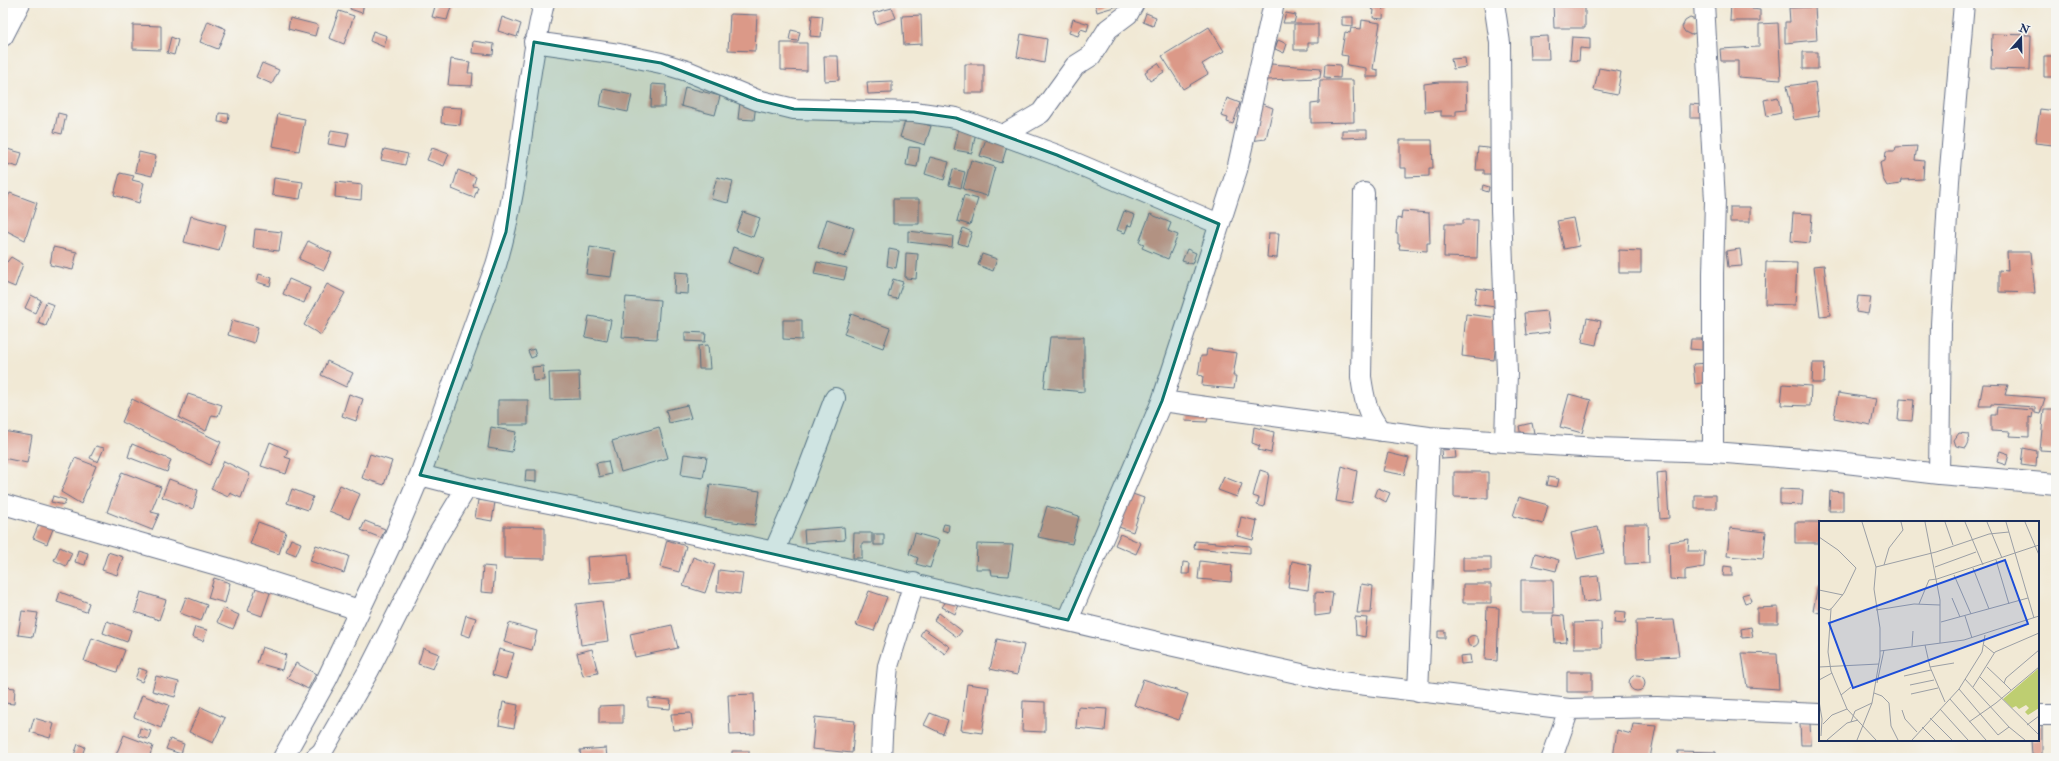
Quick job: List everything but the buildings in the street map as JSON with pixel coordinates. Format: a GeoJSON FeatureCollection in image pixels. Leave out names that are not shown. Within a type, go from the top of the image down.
{"type":"FeatureCollection","features":[{"type":"Feature","properties":{"kind":"street"},"geometry":{"type":"LineString","coordinates":[[3,36],[20,3]]}},
{"type":"Feature","properties":{"kind":"street"},"geometry":{"type":"LineString","coordinates":[[283,758],[327,679],[392,542],[420,475],[496,265],[506,232],[534,42],[544,3]]}},
{"type":"Feature","properties":{"kind":"street"},"geometry":{"type":"LineString","coordinates":[[1003,134],[1041,112],[1075,66],[1091,56],[1108,29],[1128,14],[1134,3]]}},
{"type":"Feature","properties":{"kind":"street"},"geometry":{"type":"LineString","coordinates":[[1068,620],[1162,401],[1237,170],[1274,3]]}},
{"type":"Feature","properties":{"kind":"street"},"geometry":{"type":"LineString","coordinates":[[1494,3],[1500,43],[1501,210],[1507,373],[1505,441]]}},
{"type":"Feature","properties":{"kind":"street"},"geometry":{"type":"LineString","coordinates":[[1704,3],[1715,201],[1713,273],[1714,452]]}},
{"type":"Feature","properties":{"kind":"street"},"geometry":{"type":"LineString","coordinates":[[1940,474],[1941,324],[1949,180],[1964,3]]}},
{"type":"Feature","properties":{"kind":"street"},"geometry":{"type":"LineString","coordinates":[[534,42],[619,54],[661,63],[687,71],[757,100],[794,109],[811,111],[914,112],[956,118],[1058,155],[1219,224]]}},
{"type":"Feature","properties":{"kind":"street"},"geometry":{"type":"LineString","coordinates":[[1364,193],[1361,377],[1365,403],[1372,421],[1381,431]]}},
{"type":"Feature","properties":{"kind":"street"},"geometry":{"type":"LineString","coordinates":[[774,552],[798,496],[835,398]]}},
{"type":"Feature","properties":{"kind":"street"},"geometry":{"type":"LineString","coordinates":[[1162,401],[1429,437],[1598,448],[1714,452],[1829,461],[1940,474],[2056,484]]}},
{"type":"Feature","properties":{"kind":"street"},"geometry":{"type":"LineString","coordinates":[[1418,692],[1429,437]]}},
{"type":"Feature","properties":{"kind":"street"},"geometry":{"type":"LineString","coordinates":[[420,475],[467,487],[580,508],[914,583],[1174,646],[1333,681],[1569,709],[1657,707],[1819,714]]}},
{"type":"Feature","properties":{"kind":"street"},"geometry":{"type":"LineString","coordinates":[[315,758],[322,752],[369,670],[421,567],[467,487]]}},
{"type":"Feature","properties":{"kind":"street"},"geometry":{"type":"LineString","coordinates":[[3,504],[231,569],[359,610]]}},
{"type":"Feature","properties":{"kind":"street"},"geometry":{"type":"LineString","coordinates":[[881,758],[888,666],[914,583]]}},
{"type":"Feature","properties":{"kind":"street"},"geometry":{"type":"LineString","coordinates":[[1552,758],[1569,709]]}},
{"type":"Feature","properties":{"kind":"street"},"geometry":{"type":"LineString","coordinates":[[2039,715],[2056,715]]}},
{"type":"Feature","properties":{"kind":"highlighted area"},"geometry":{"type":"Polygon","coordinates":[[[534,42],[661,63],[757,100],[794,109],[914,112],[956,118],[1057,155],[1219,224],[1162,401],[1068,620],[420,475],[506,232],[534,42]]]}}]}
